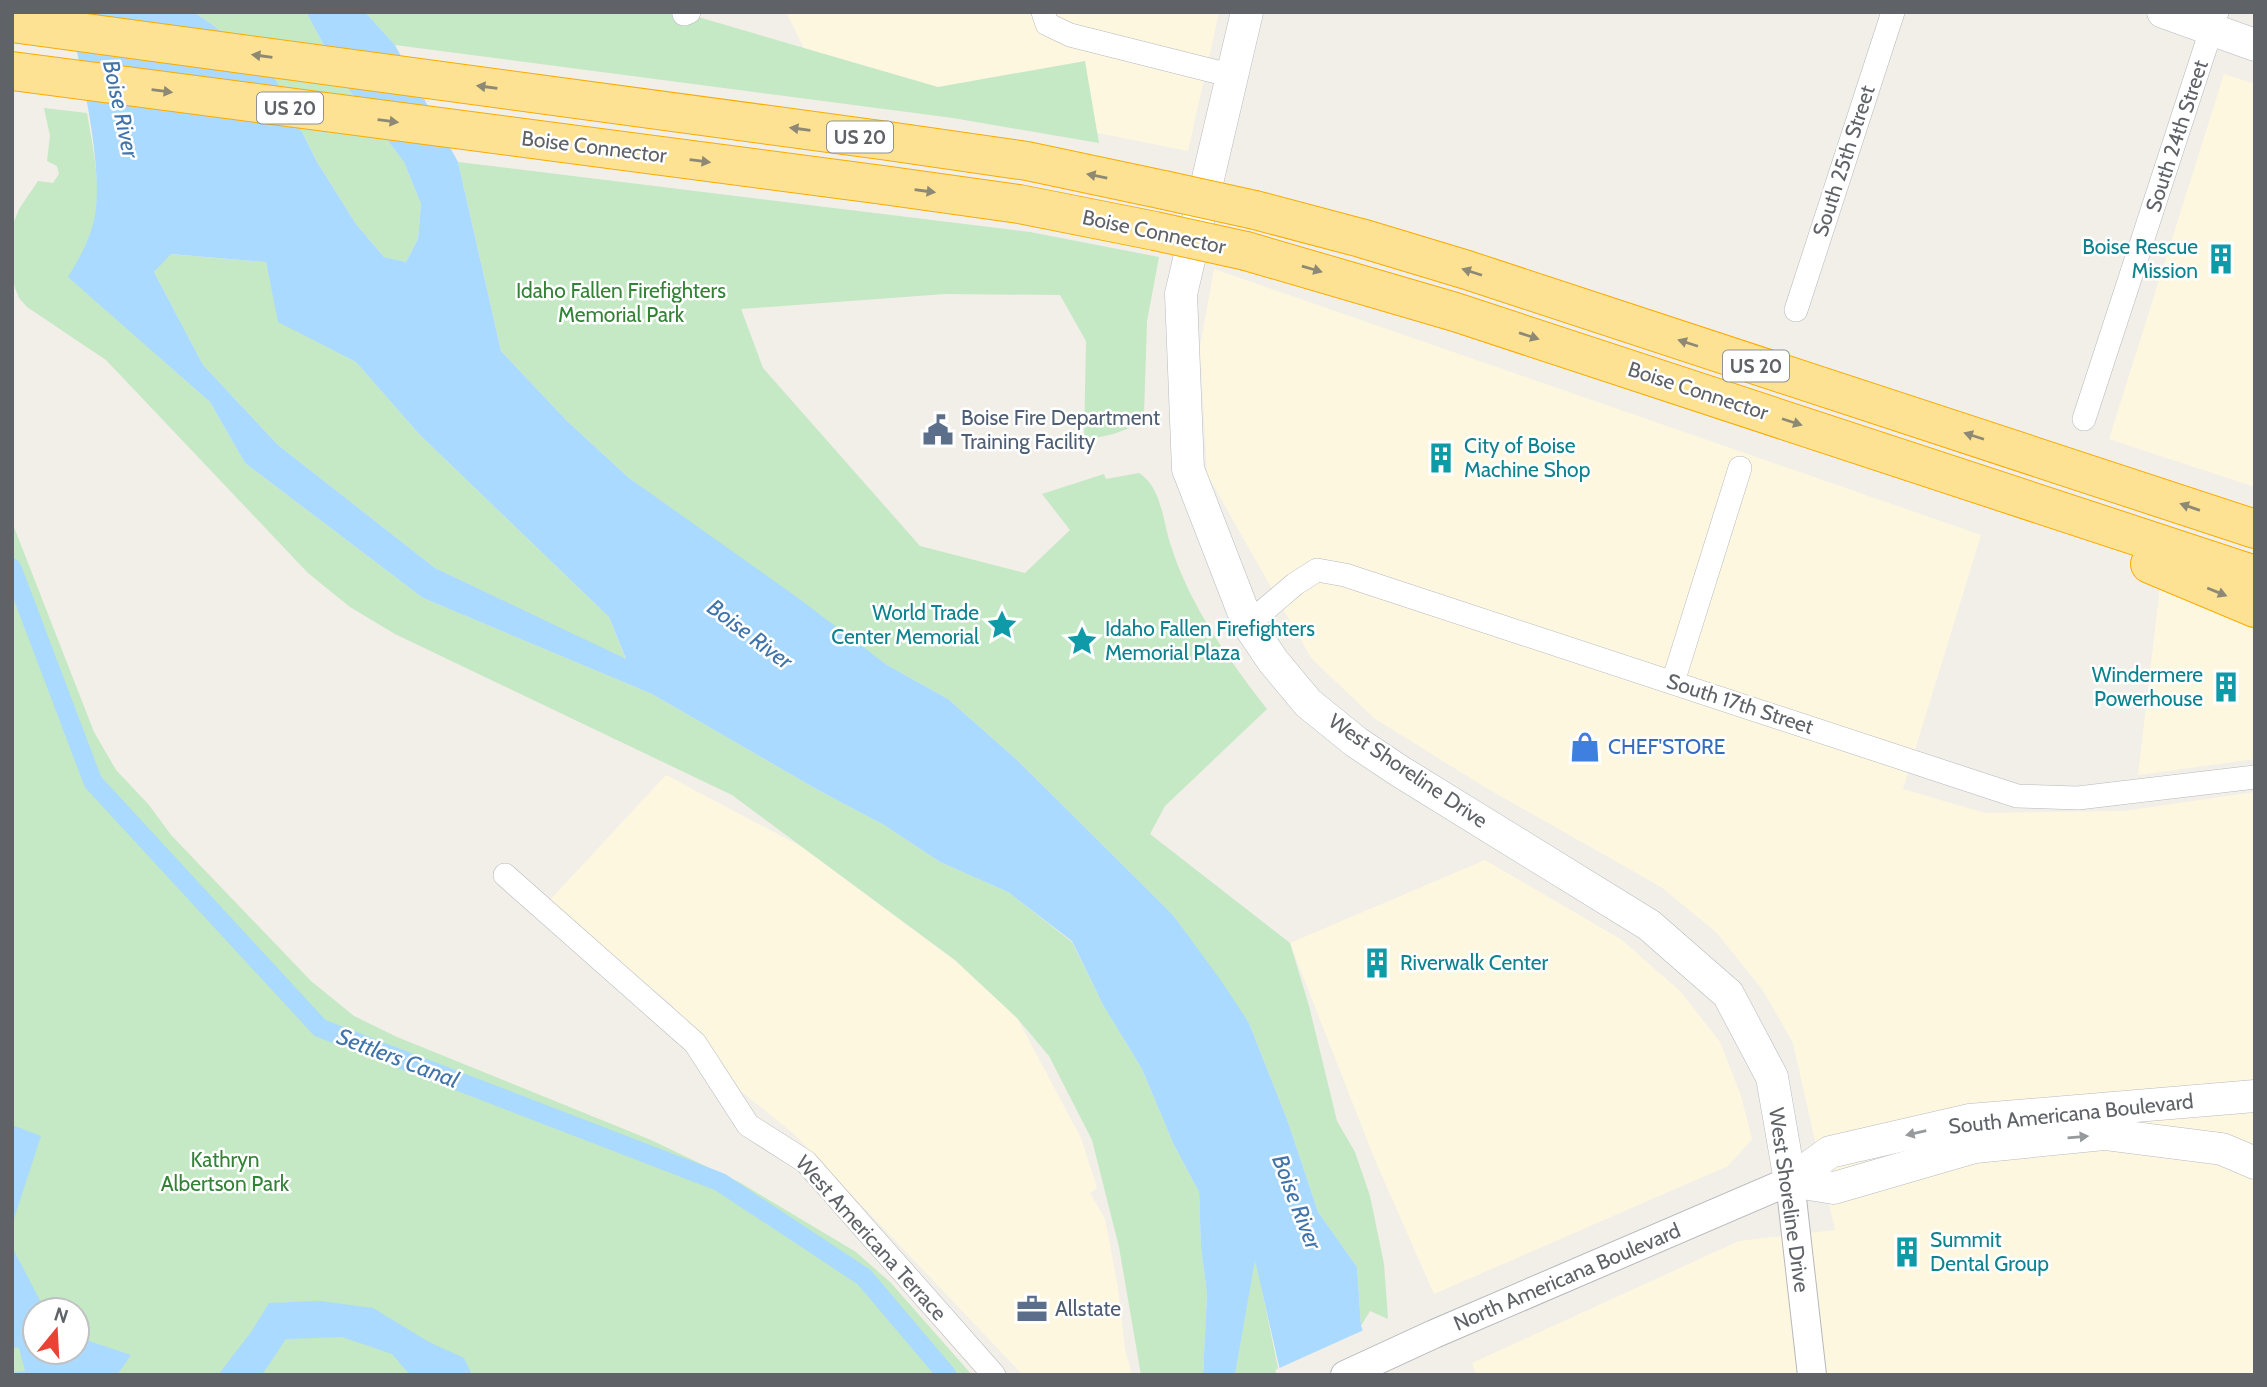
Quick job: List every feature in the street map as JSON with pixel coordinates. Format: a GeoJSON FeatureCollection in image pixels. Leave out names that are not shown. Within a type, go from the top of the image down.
{"type":"FeatureCollection","features":[{"type":"Feature","properties":{"kind":"highway","name":"Boise Connector"},"geometry":{"type":"LineString","coordinates":[[16,23],[1027,161],[1255,209],[1467,270],[2255,528]]}},
{"type":"Feature","properties":{"kind":"highway","name":"Boise Connector"},"geometry":{"type":"LineString","coordinates":[[15,73],[1019,204],[1246,251],[1455,312],[2255,575]]}},
{"type":"Feature","properties":{"kind":"highway"},"geometry":{"type":"LineString","coordinates":[[2048,506],[2144,562],[2255,608]]}},
{"type":"Feature","properties":{"kind":"main road","name":"West Shoreline Drive"},"geometry":{"type":"LineString","coordinates":[[1247,12],[1181,294],[1188,469],[1248,624],[1273,661],[1308,703],[1356,742],[1649,925],[1728,994],[1772,1077],[1790,1181]]}},
{"type":"Feature","properties":{"kind":"main road"},"geometry":{"type":"LineString","coordinates":[[2162,12],[2215,21],[2255,45]]}},
{"type":"Feature","properties":{"kind":"main road","name":"South Americana Boulevard"},"geometry":{"type":"LineString","coordinates":[[1790,1181],[1830,1152],[1969,1121],[2255,1096]]}},
{"type":"Feature","properties":{"kind":"main road","name":"South Americana Boulevard"},"geometry":{"type":"LineString","coordinates":[[1790,1181],[1835,1188],[1975,1147],[2104,1134],[2222,1149],[2255,1163]]}},
{"type":"Feature","properties":{"kind":"street"},"geometry":{"type":"LineString","coordinates":[[1042,12],[1047,24],[1070,35],[1233,76]]}},
{"type":"Feature","properties":{"kind":"street","name":"South 25th Street"},"geometry":{"type":"LineString","coordinates":[[1796,310],[1893,12]]}},
{"type":"Feature","properties":{"kind":"street","name":"South 24th Street"},"geometry":{"type":"LineString","coordinates":[[2084,419],[2215,21]]}},
{"type":"Feature","properties":{"kind":"street"},"geometry":{"type":"LineString","coordinates":[[1673,682],[1740,468]]}},
{"type":"Feature","properties":{"kind":"street","name":"South 17th Street"},"geometry":{"type":"LineString","coordinates":[[1248,624],[1295,584],[1317,570],[1359,579],[2017,796],[2078,798],[2255,776]]}},
{"type":"Feature","properties":{"kind":"street","name":"West Americana Terrace"},"geometry":{"type":"LineString","coordinates":[[505,875],[695,1043],[748,1125],[806,1162],[994,1375]]}},
{"type":"Feature","properties":{"kind":"street","name":"North Americana Boulevard"},"geometry":{"type":"LineString","coordinates":[[1345,1375],[1790,1181]]}},
{"type":"Feature","properties":{"kind":"street","name":"West Shoreline Drive"},"geometry":{"type":"LineString","coordinates":[[1790,1181],[1812,1375]]}},
{"type":"Feature","properties":{"kind":"shaded area"},"geometry":{"type":"Polygon","coordinates":[[[786,12],[1219,12],[1188,151],[818,77],[786,12]]]}},
{"type":"Feature","properties":{"kind":"shaded area"},"geometry":{"type":"Polygon","coordinates":[[[2224,74],[2255,84],[2255,487],[2109,439],[2224,74]]]}},
{"type":"Feature","properties":{"kind":"shaded area"},"geometry":{"type":"Polygon","coordinates":[[[1214,269],[1981,535],[1903,789],[1985,813],[2124,811],[2255,792],[2255,1375],[1476,1375],[1472,1363],[1739,1241],[1835,1230],[1793,1043],[1762,989],[1716,932],[1661,887],[1483,786],[1374,718],[1311,658],[1207,474],[1200,347],[1214,269]]]}},
{"type":"Feature","properties":{"kind":"shaded area"},"geometry":{"type":"Polygon","coordinates":[[[2160,587],[2255,622],[2255,759],[2138,775],[2160,587]]]}},
{"type":"Feature","properties":{"kind":"shaded area"},"geometry":{"type":"Polygon","coordinates":[[[666,775],[800,846],[954,960],[1017,1018],[1081,1138],[1097,1188],[1090,1193],[1105,1219],[1118,1288],[1125,1349],[1132,1375],[1023,1375],[795,1135],[741,1091],[718,1056],[670,1003],[602,948],[550,900],[666,775]]]}},
{"type":"Feature","properties":{"kind":"shaded area"},"geometry":{"type":"Polygon","coordinates":[[[1485,860],[1622,940],[1680,991],[1720,1042],[1741,1096],[1752,1139],[1728,1166],[1434,1294],[1375,1160],[1290,943],[1485,860]]]}},
{"type":"Feature","properties":{"kind":"green space"},"geometry":{"type":"Polygon","coordinates":[[[194,12],[306,12],[346,86],[404,162],[421,204],[418,239],[406,262],[384,257],[356,224],[317,162],[268,64],[194,12]]]}},
{"type":"Feature","properties":{"kind":"green space"},"geometry":{"type":"Polygon","coordinates":[[[365,12],[681,12],[938,87],[1085,61],[1099,143],[953,118],[395,45],[365,12]]]}},
{"type":"Feature","properties":{"kind":"green space"},"geometry":{"type":"Polygon","coordinates":[[[44,108],[87,113],[94,154],[97,195],[94,222],[87,244],[69,277],[210,402],[245,463],[423,598],[652,694],[884,825],[940,862],[1008,892],[1072,942],[1103,1005],[1142,1069],[1173,1143],[1199,1192],[1201,1248],[1207,1294],[1203,1375],[1141,1375],[1119,1247],[1092,1140],[1049,1056],[1017,1018],[955,960],[732,795],[395,634],[350,607],[308,573],[106,360],[27,307],[19,298],[12,274],[12,227],[19,209],[38,181],[53,183],[59,174],[57,166],[47,161],[50,136],[44,108]]]}},
{"type":"Feature","properties":{"kind":"green space","name":"Idaho Fallen Firefighters Memorial Park"},"geometry":{"type":"Polygon","coordinates":[[[458,162],[1030,232],[1159,257],[1147,321],[1144,414],[1139,421],[1125,430],[1084,441],[1086,341],[1060,295],[945,294],[741,309],[763,368],[920,546],[1025,573],[1070,530],[1042,494],[1104,474],[1106,479],[1139,473],[1153,487],[1161,506],[1171,546],[1189,590],[1225,652],[1267,709],[1165,806],[1150,834],[1290,943],[1309,1006],[1337,1121],[1355,1152],[1370,1196],[1384,1264],[1388,1319],[1370,1311],[1361,1326],[1357,1267],[1318,1212],[1288,1122],[1249,1023],[1173,915],[1016,759],[948,699],[887,665],[629,478],[567,421],[501,351],[458,162]]]}},
{"type":"Feature","properties":{"kind":"green space"},"geometry":{"type":"Polygon","coordinates":[[[170,254],[266,262],[279,322],[356,362],[419,434],[609,617],[626,660],[435,568],[278,445],[203,365],[154,272],[170,254]]]}},
{"type":"Feature","properties":{"kind":"green space","name":"Kathryn Albertson Park"},"geometry":{"type":"Polygon","coordinates":[[[12,522],[94,732],[116,770],[149,805],[171,835],[311,981],[354,1016],[397,1037],[651,1140],[739,1182],[856,1252],[891,1283],[972,1375],[12,1375],[12,522]]]}},
{"type":"Feature","properties":{"kind":"green space"},"geometry":{"type":"Polygon","coordinates":[[[1255,1257],[1278,1368],[1281,1375],[1235,1375],[1255,1257]]]}},
{"type":"Feature","properties":{"kind":"water","name":"Boise River"},"geometry":{"type":"Polygon","coordinates":[[[69,12],[194,12],[268,64],[317,162],[356,224],[384,257],[406,262],[418,239],[421,204],[404,162],[346,86],[306,12],[365,12],[395,45],[458,162],[501,351],[567,421],[629,478],[887,665],[948,699],[1016,759],[1173,915],[1249,1023],[1288,1122],[1318,1212],[1357,1267],[1361,1326],[1380,1375],[1281,1375],[1255,1260],[1235,1375],[1203,1375],[1207,1294],[1201,1248],[1199,1192],[1173,1143],[1142,1069],[1103,1005],[1072,941],[1008,892],[940,862],[884,825],[652,694],[423,598],[245,463],[210,402],[68,277],[93,224],[97,177],[85,90],[69,12]],[[171,254],[154,272],[203,365],[278,445],[435,568],[626,659],[609,617],[419,434],[356,362],[278,322],[266,262],[171,254]]]}},
{"type":"Feature","properties":{"kind":"water"},"geometry":{"type":"Polygon","coordinates":[[[12,1125],[41,1136],[12,1225],[12,1125]]]}},
{"type":"Feature","properties":{"kind":"water"},"geometry":{"type":"Polygon","coordinates":[[[12,1247],[38,1296],[21,1296],[21,1356],[19,1348],[12,1347],[12,1247]]]}},
{"type":"Feature","properties":{"kind":"water"},"geometry":{"type":"Polygon","coordinates":[[[320,1301],[373,1308],[429,1342],[464,1358],[472,1375],[410,1375],[392,1354],[342,1337],[286,1339],[262,1375],[218,1375],[269,1303],[320,1301]]]}},
{"type":"Feature","properties":{"kind":"water"},"geometry":{"type":"Polygon","coordinates":[[[91,1342],[131,1355],[117,1375],[12,1375],[12,1372],[25,1371],[24,1366],[91,1366],[91,1342]]]}},
{"type":"Feature","properties":{"kind":"pier"},"geometry":{"type":"Polygon","coordinates":[[[1366,1329],[1383,1375],[1277,1375],[1275,1370],[1366,1329]]]}},
{"type":"Feature","properties":{"kind":"waterway","name":"Settlers Canal"},"geometry":{"type":"LineString","coordinates":[[12,568],[93,782],[320,1028],[720,1182],[864,1277],[947,1375]]}},
{"type":"Feature","properties":{"kind":"place","name":"Boise Rescue Mission"},"geometry":{"type":"Point","coordinates":[2221,259]}},
{"type":"Feature","properties":{"kind":"place","name":"Boise Fire Department Training Facility"},"geometry":{"type":"Point","coordinates":[938,430]}},
{"type":"Feature","properties":{"kind":"place","name":"City of Boise Machine Shop"},"geometry":{"type":"Point","coordinates":[1441,458]}},
{"type":"Feature","properties":{"kind":"place","name":"World Trade Center Memorial"},"geometry":{"type":"Point","coordinates":[1002,625]}},
{"type":"Feature","properties":{"kind":"place","name":"Idaho Fallen Firefighters Memorial Plaza"},"geometry":{"type":"Point","coordinates":[1082,641]}},
{"type":"Feature","properties":{"kind":"place","name":"Windermere Powerhouse"},"geometry":{"type":"Point","coordinates":[2226,687]}},
{"type":"Feature","properties":{"kind":"place","name":"CHEF'STORE"},"geometry":{"type":"Point","coordinates":[1585,747]}},
{"type":"Feature","properties":{"kind":"place","name":"Riverwalk Center"},"geometry":{"type":"Point","coordinates":[1377,963]}},
{"type":"Feature","properties":{"kind":"place","name":"Summit Dental Group"},"geometry":{"type":"Point","coordinates":[1907,1252]}},
{"type":"Feature","properties":{"kind":"place","name":"Allstate"},"geometry":{"type":"Point","coordinates":[1032,1309]}}]}
